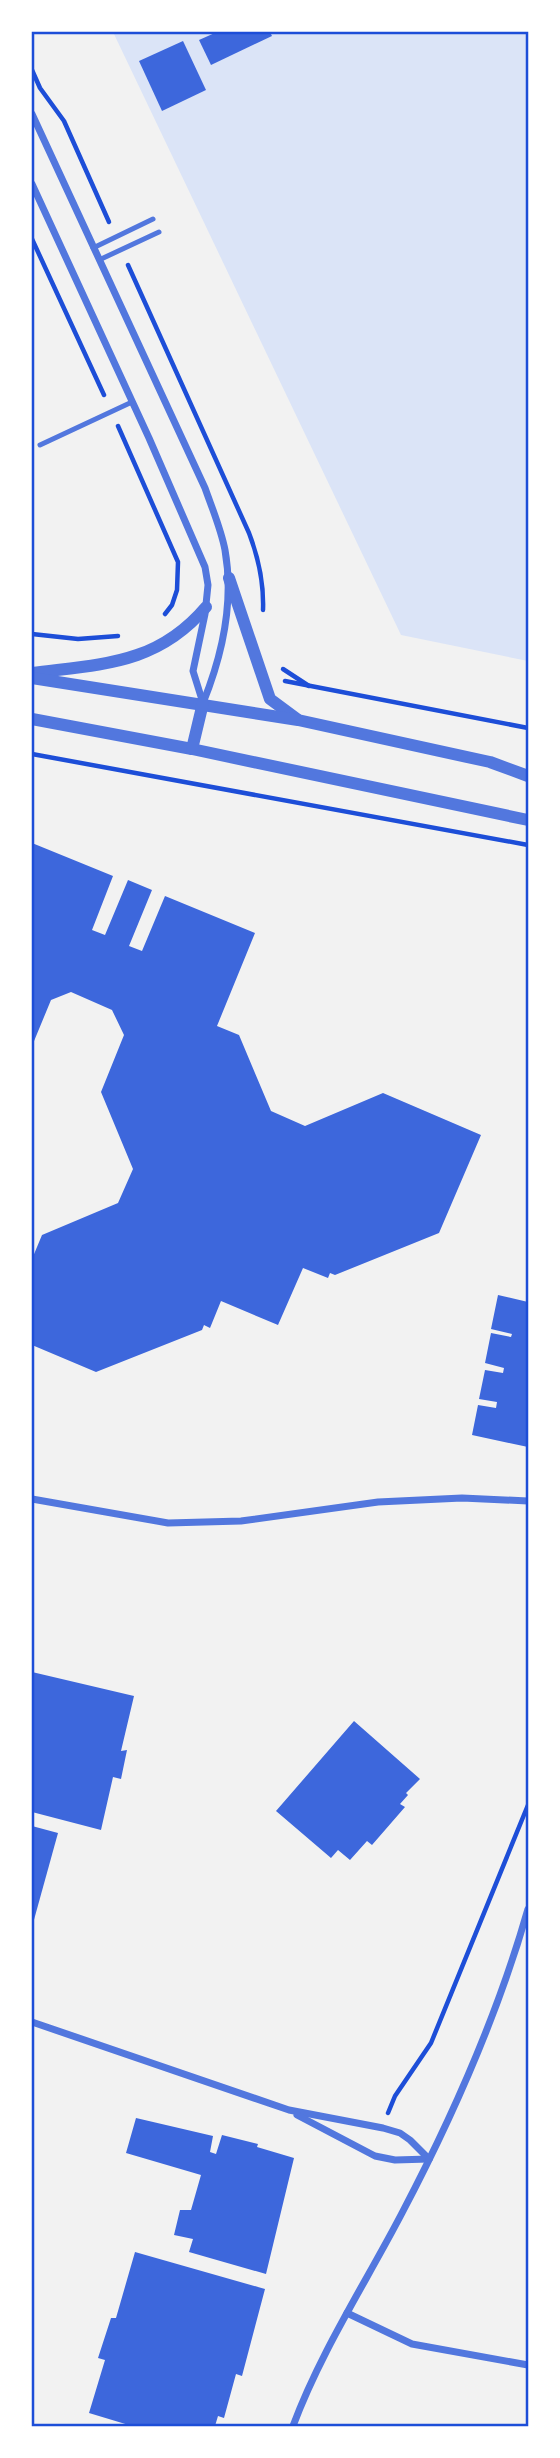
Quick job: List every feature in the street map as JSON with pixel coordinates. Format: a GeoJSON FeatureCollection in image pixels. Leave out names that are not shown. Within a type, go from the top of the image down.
{"type":"FeatureCollection","features":[{"type":"Feature","properties":{"kind":"street"},"geometry":{"type":"LineString","coordinates":[[32,114],[205,488],[222,538],[229,578],[257,666],[271,699],[298,720]]}},
{"type":"Feature","properties":{"kind":"street"},"geometry":{"type":"LineString","coordinates":[[32,184],[205,567],[208,585],[193,671],[203,703]]}},
{"type":"Feature","properties":{"kind":"street"},"geometry":{"type":"LineString","coordinates":[[192,749],[203,703],[214,674],[226,614],[229,578]]}},
{"type":"Feature","properties":{"kind":"street"},"geometry":{"type":"LineString","coordinates":[[32,676],[122,660],[152,649],[180,634],[205,607]]}},
{"type":"Feature","properties":{"kind":"street"},"geometry":{"type":"LineString","coordinates":[[32,676],[298,720],[490,762],[528,776]]}},
{"type":"Feature","properties":{"kind":"street"},"geometry":{"type":"LineString","coordinates":[[32,719],[192,749],[528,820]]}},
{"type":"Feature","properties":{"kind":"street"},"geometry":{"type":"LineString","coordinates":[[32,1499],[168,1523],[241,1521],[378,1502],[462,1498],[528,1501]]}},
{"type":"Feature","properties":{"kind":"street"},"geometry":{"type":"LineString","coordinates":[[293,2427],[303,2400],[347,2312],[402,2214],[444,2129],[497,2004],[528,1909]]}},
{"type":"Feature","properties":{"kind":"street"},"geometry":{"type":"LineString","coordinates":[[32,2022],[289,2110],[400,2133],[429,2159]]}},
{"type":"Feature","properties":{"kind":"street"},"geometry":{"type":"LineString","coordinates":[[289,2110],[375,2156],[395,2160],[429,2159]]}},
{"type":"Feature","properties":{"kind":"street"},"geometry":{"type":"LineString","coordinates":[[347,2312],[412,2344],[528,2365]]}},
{"type":"Feature","properties":{"kind":"lane"},"geometry":{"type":"LineString","coordinates":[[93,248],[153,219]]}},
{"type":"Feature","properties":{"kind":"lane"},"geometry":{"type":"LineString","coordinates":[[99,260],[159,232]]}},
{"type":"Feature","properties":{"kind":"lane"},"geometry":{"type":"LineString","coordinates":[[40,445],[132,402]]}},
{"type":"Feature","properties":{"kind":"path"},"geometry":{"type":"LineString","coordinates":[[32,240],[112,411],[178,562],[177,590],[172,605],[162,619]]}},
{"type":"Feature","properties":{"kind":"path"},"geometry":{"type":"LineString","coordinates":[[32,754],[528,845]]}},
{"type":"Feature","properties":{"kind":"path"},"geometry":{"type":"LineString","coordinates":[[387,2114],[395,2096],[431,2043],[528,1805]]}},
{"type":"Feature","properties":{"kind":"shaded area"},"geometry":{"type":"Polygon","coordinates":[[[113,32],[528,32],[528,661],[401,635],[113,32]]]}},
{"type":"Feature","properties":{"kind":"building"},"geometry":{"type":"Polygon","coordinates":[[[217,32],[270,32],[272,36],[211,65],[199,40],[217,32]]]}},
{"type":"Feature","properties":{"kind":"building"},"geometry":{"type":"Polygon","coordinates":[[[183,41],[206,90],[162,111],[139,61],[183,41]]]}},
{"type":"Feature","properties":{"kind":"building"},"geometry":{"type":"Polygon","coordinates":[[[32,843],[113,876],[92,930],[105,935],[128,880],[152,890],[129,946],[142,951],[165,896],[255,933],[217,1026],[239,1035],[271,1111],[305,1126],[383,1093],[481,1135],[439,1233],[335,1275],[330,1273],[328,1278],[303,1268],[278,1325],[221,1301],[210,1328],[204,1325],[202,1330],[96,1372],[32,1345],[32,1259],[42,1235],[118,1203],[133,1169],[101,1092],[124,1035],[112,1010],[71,992],[51,1000],[32,1046],[32,843]]]}},
{"type":"Feature","properties":{"kind":"building"},"geometry":{"type":"Polygon","coordinates":[[[498,1295],[528,1302],[528,1447],[472,1435],[478,1405],[496,1408],[497,1402],[479,1399],[485,1370],[503,1373],[504,1368],[485,1363],[491,1333],[511,1337],[512,1334],[491,1329],[498,1295]]]}},
{"type":"Feature","properties":{"kind":"building"},"geometry":{"type":"Polygon","coordinates":[[[32,1672],[134,1696],[121,1751],[127,1750],[121,1779],[113,1777],[101,1830],[32,1812],[32,1672]]]}},
{"type":"Feature","properties":{"kind":"building"},"geometry":{"type":"Polygon","coordinates":[[[354,1721],[420,1779],[406,1793],[408,1795],[400,1804],[405,1807],[372,1845],[367,1841],[350,1860],[338,1850],[331,1858],[276,1811],[354,1721]]]}},
{"type":"Feature","properties":{"kind":"building"},"geometry":{"type":"Polygon","coordinates":[[[32,1826],[58,1833],[32,1927],[32,1826]]]}},
{"type":"Feature","properties":{"kind":"building"},"geometry":{"type":"Polygon","coordinates":[[[136,2118],[213,2136],[210,2152],[216,2154],[222,2135],[258,2144],[257,2147],[294,2158],[266,2274],[189,2252],[193,2239],[174,2235],[180,2210],[191,2210],[201,2175],[126,2153],[136,2118]]]}},
{"type":"Feature","properties":{"kind":"building"},"geometry":{"type":"Polygon","coordinates":[[[135,2252],[265,2289],[242,2376],[236,2374],[224,2418],[218,2416],[215,2426],[132,2426],[89,2413],[105,2360],[98,2358],[111,2318],[116,2318],[135,2252]]]}}]}
